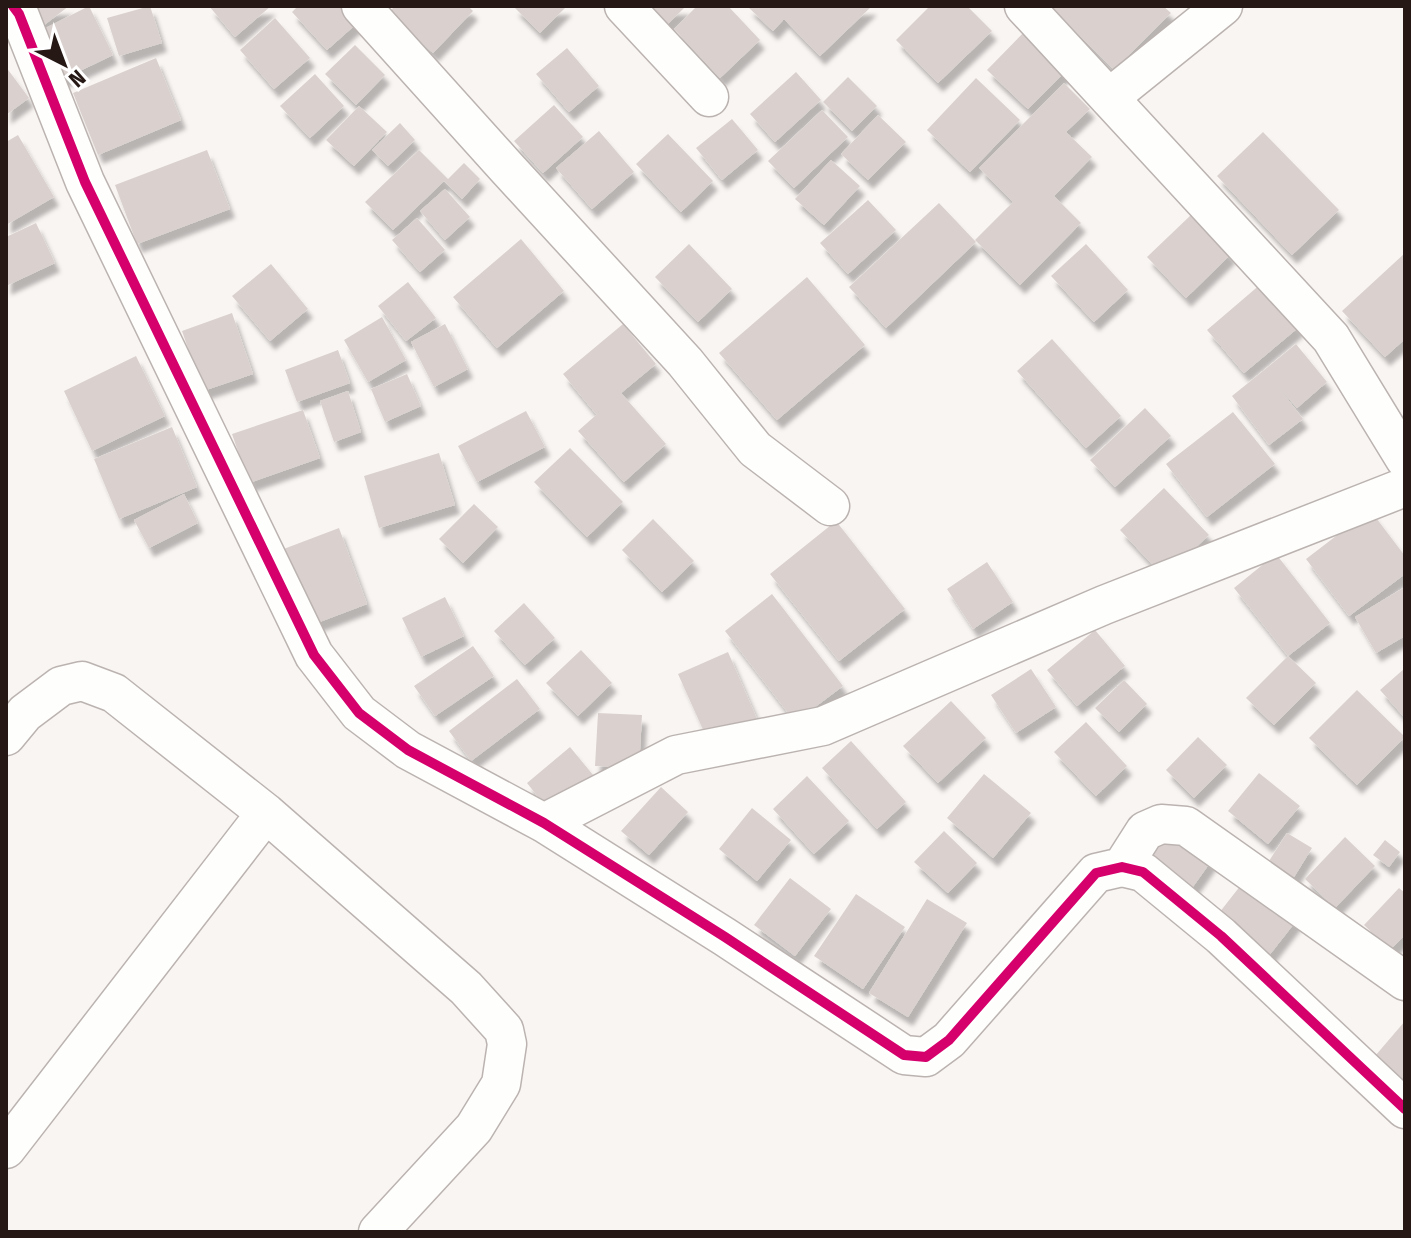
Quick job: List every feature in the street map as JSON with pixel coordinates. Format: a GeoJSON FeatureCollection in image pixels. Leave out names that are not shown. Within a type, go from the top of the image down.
{"type":"FeatureCollection","features":[{"type":"Feature","properties":{"kind":"street"},"geometry":{"type":"LineString","coordinates":[[13,6],[19,14],[85,182],[314,655],[359,713],[408,750],[544,823],[904,1055],[926,1057],[949,1040],[1096,873],[1122,867],[1143,872],[1221,936],[1405,1109]]}},
{"type":"Feature","properties":{"kind":"street"},"geometry":{"type":"LineString","coordinates":[[361,6],[685,362],[755,449],[830,506]]}},
{"type":"Feature","properties":{"kind":"street"},"geometry":{"type":"LineString","coordinates":[[624,6],[709,97]]}},
{"type":"Feature","properties":{"kind":"street"},"geometry":{"type":"LineString","coordinates":[[1024,6],[1331,338],[1405,459]]}},
{"type":"Feature","properties":{"kind":"street"},"geometry":{"type":"LineString","coordinates":[[1109,98],[1223,6]]}},
{"type":"Feature","properties":{"kind":"street"},"geometry":{"type":"LineString","coordinates":[[544,823],[676,755],[823,726],[1104,605],[1405,487]]}},
{"type":"Feature","properties":{"kind":"street"},"geometry":{"type":"LineString","coordinates":[[6,736],[25,713],[61,686],[82,681],[114,693],[266,813],[466,988],[504,1030],[507,1044],[501,1084],[474,1128],[378,1232]]}},
{"type":"Feature","properties":{"kind":"street"},"geometry":{"type":"LineString","coordinates":[[6,1149],[266,813]]}},
{"type":"Feature","properties":{"kind":"street"},"geometry":{"type":"LineString","coordinates":[[1122,867],[1145,831],[1161,824],[1186,826],[1405,981]]}},
{"type":"Feature","properties":{"kind":"building"},"geometry":{"type":"Polygon","coordinates":[[[22,6],[69,6],[39,29],[22,6]]]}},
{"type":"Feature","properties":{"kind":"building"},"geometry":{"type":"Polygon","coordinates":[[[89,6],[113,55],[59,81],[36,33],[89,6]]]}},
{"type":"Feature","properties":{"kind":"building"},"geometry":{"type":"Polygon","coordinates":[[[150,6],[162,43],[119,56],[107,18],[150,6]]]}},
{"type":"Feature","properties":{"kind":"building"},"geometry":{"type":"Polygon","coordinates":[[[209,6],[271,6],[235,37],[209,6]]]}},
{"type":"Feature","properties":{"kind":"building"},"geometry":{"type":"Polygon","coordinates":[[[298,6],[354,6],[364,17],[327,50],[292,12],[298,6]]]}},
{"type":"Feature","properties":{"kind":"building"},"geometry":{"type":"Polygon","coordinates":[[[395,6],[468,6],[473,11],[433,53],[389,12],[395,6]]]}},
{"type":"Feature","properties":{"kind":"building"},"geometry":{"type":"Polygon","coordinates":[[[513,6],[567,6],[540,33],[513,6]]]}},
{"type":"Feature","properties":{"kind":"building"},"geometry":{"type":"Polygon","coordinates":[[[646,6],[686,6],[666,26],[646,6]]]}},
{"type":"Feature","properties":{"kind":"building"},"geometry":{"type":"Polygon","coordinates":[[[697,6],[728,6],[760,40],[720,78],[674,29],[697,6]]]}},
{"type":"Feature","properties":{"kind":"building"},"geometry":{"type":"Polygon","coordinates":[[[747,6],[872,6],[820,56],[784,19],[773,31],[747,6]]]}},
{"type":"Feature","properties":{"kind":"building"},"geometry":{"type":"Polygon","coordinates":[[[930,6],[967,6],[992,31],[938,83],[896,40],[930,6]]]}},
{"type":"Feature","properties":{"kind":"building"},"geometry":{"type":"Polygon","coordinates":[[[1050,6],[1163,6],[1171,13],[1114,70],[1050,6]]]}},
{"type":"Feature","properties":{"kind":"building"},"geometry":{"type":"Polygon","coordinates":[[[275,18],[310,58],[274,89],[240,50],[275,18]]]}},
{"type":"Feature","properties":{"kind":"building"},"geometry":{"type":"Polygon","coordinates":[[[1028,28],[1069,68],[1028,109],[987,70],[1028,28]]]}},
{"type":"Feature","properties":{"kind":"building"},"geometry":{"type":"Polygon","coordinates":[[[355,45],[385,75],[356,105],[325,74],[355,45]]]}},
{"type":"Feature","properties":{"kind":"building"},"geometry":{"type":"Polygon","coordinates":[[[567,48],[599,86],[569,112],[536,74],[567,48]]]}},
{"type":"Feature","properties":{"kind":"building"},"geometry":{"type":"Polygon","coordinates":[[[156,58],[181,120],[98,155],[73,93],[156,58]]]}},
{"type":"Feature","properties":{"kind":"building"},"geometry":{"type":"Polygon","coordinates":[[[6,67],[29,98],[6,115],[6,67]]]}},
{"type":"Feature","properties":{"kind":"building"},"geometry":{"type":"Polygon","coordinates":[[[796,72],[821,100],[775,142],[750,114],[796,72]]]}},
{"type":"Feature","properties":{"kind":"building"},"geometry":{"type":"Polygon","coordinates":[[[315,74],[344,106],[310,138],[280,106],[315,74]]]}},
{"type":"Feature","properties":{"kind":"building"},"geometry":{"type":"Polygon","coordinates":[[[848,77],[877,106],[852,131],[823,102],[848,77]]]}},
{"type":"Feature","properties":{"kind":"building"},"geometry":{"type":"Polygon","coordinates":[[[976,78],[1020,120],[970,172],[927,130],[976,78]]]}},
{"type":"Feature","properties":{"kind":"building"},"geometry":{"type":"Polygon","coordinates":[[[1064,83],[1090,109],[1066,132],[1092,157],[1054,196],[1081,223],[1020,285],[975,240],[1013,202],[979,168],[1064,83]]]}},
{"type":"Feature","properties":{"kind":"building"},"geometry":{"type":"Polygon","coordinates":[[[554,105],[583,137],[543,173],[514,141],[554,105]]]}},
{"type":"Feature","properties":{"kind":"building"},"geometry":{"type":"Polygon","coordinates":[[[359,106],[387,132],[354,166],[326,140],[359,106]]]}},
{"type":"Feature","properties":{"kind":"building"},"geometry":{"type":"Polygon","coordinates":[[[822,110],[848,137],[794,188],[768,161],[822,110]]]}},
{"type":"Feature","properties":{"kind":"building"},"geometry":{"type":"Polygon","coordinates":[[[878,115],[906,142],[868,180],[841,154],[878,115]]]}},
{"type":"Feature","properties":{"kind":"building"},"geometry":{"type":"Polygon","coordinates":[[[732,119],[758,150],[722,180],[696,148],[732,119]]]}},
{"type":"Feature","properties":{"kind":"building"},"geometry":{"type":"Polygon","coordinates":[[[400,123],[415,140],[388,166],[372,150],[400,123]]]}},
{"type":"Feature","properties":{"kind":"building"},"geometry":{"type":"Polygon","coordinates":[[[599,131],[634,172],[592,209],[556,168],[599,131]]]}},
{"type":"Feature","properties":{"kind":"building"},"geometry":{"type":"Polygon","coordinates":[[[1263,132],[1339,210],[1292,255],[1217,176],[1263,132]]]}},
{"type":"Feature","properties":{"kind":"building"},"geometry":{"type":"Polygon","coordinates":[[[668,134],[713,181],[681,212],[636,164],[668,134]]]}},
{"type":"Feature","properties":{"kind":"building"},"geometry":{"type":"Polygon","coordinates":[[[18,135],[54,197],[6,225],[6,142],[18,135]]]}},
{"type":"Feature","properties":{"kind":"building"},"geometry":{"type":"Polygon","coordinates":[[[207,150],[230,209],[137,244],[115,185],[207,150]]]}},
{"type":"Feature","properties":{"kind":"building"},"geometry":{"type":"Polygon","coordinates":[[[419,150],[448,179],[464,163],[480,179],[462,199],[444,181],[393,230],[365,202],[419,150]]]}},
{"type":"Feature","properties":{"kind":"building"},"geometry":{"type":"Polygon","coordinates":[[[831,160],[860,186],[824,225],[795,199],[831,160]]]}},
{"type":"Feature","properties":{"kind":"building"},"geometry":{"type":"Polygon","coordinates":[[[445,189],[470,217],[445,240],[420,211],[445,189]]]}},
{"type":"Feature","properties":{"kind":"building"},"geometry":{"type":"Polygon","coordinates":[[[868,200],[896,230],[848,274],[820,243],[868,200]]]}},
{"type":"Feature","properties":{"kind":"building"},"geometry":{"type":"Polygon","coordinates":[[[939,203],[976,242],[886,328],[849,287],[939,203]]]}},
{"type":"Feature","properties":{"kind":"building"},"geometry":{"type":"Polygon","coordinates":[[[1192,214],[1231,254],[1186,298],[1147,257],[1192,214]]]}},
{"type":"Feature","properties":{"kind":"building"},"geometry":{"type":"Polygon","coordinates":[[[417,218],[445,250],[420,272],[392,240],[417,218]]]}},
{"type":"Feature","properties":{"kind":"building"},"geometry":{"type":"Polygon","coordinates":[[[36,223],[55,263],[6,286],[6,237],[36,223]]]}},
{"type":"Feature","properties":{"kind":"building"},"geometry":{"type":"Polygon","coordinates":[[[521,239],[564,291],[497,348],[453,297],[521,239]]]}},
{"type":"Feature","properties":{"kind":"building"},"geometry":{"type":"Polygon","coordinates":[[[689,244],[732,289],[698,322],[655,277],[689,244]]]}},
{"type":"Feature","properties":{"kind":"building"},"geometry":{"type":"Polygon","coordinates":[[[1086,244],[1128,290],[1094,322],[1051,276],[1086,244]]]}},
{"type":"Feature","properties":{"kind":"building"},"geometry":{"type":"Polygon","coordinates":[[[1405,253],[1405,339],[1385,357],[1342,311],[1405,253]]]}},
{"type":"Feature","properties":{"kind":"building"},"geometry":{"type":"Polygon","coordinates":[[[271,264],[308,309],[270,341],[232,296],[271,264]]]}},
{"type":"Feature","properties":{"kind":"building"},"geometry":{"type":"Polygon","coordinates":[[[807,277],[865,345],[777,420],[719,353],[807,277]]]}},
{"type":"Feature","properties":{"kind":"building"},"geometry":{"type":"Polygon","coordinates":[[[408,282],[436,318],[406,341],[378,306],[408,282]]]}},
{"type":"Feature","properties":{"kind":"building"},"geometry":{"type":"Polygon","coordinates":[[[1262,283],[1299,327],[1244,373],[1207,330],[1262,283]]]}},
{"type":"Feature","properties":{"kind":"building"},"geometry":{"type":"Polygon","coordinates":[[[232,313],[253,374],[203,391],[182,331],[232,313]]]}},
{"type":"Feature","properties":{"kind":"building"},"geometry":{"type":"Polygon","coordinates":[[[382,317],[406,360],[368,382],[344,340],[382,317]]]}},
{"type":"Feature","properties":{"kind":"building"},"geometry":{"type":"Polygon","coordinates":[[[445,324],[468,369],[434,387],[411,342],[445,324]]]}},
{"type":"Feature","properties":{"kind":"building"},"geometry":{"type":"Polygon","coordinates":[[[623,324],[656,364],[621,393],[666,444],[624,482],[578,431],[604,408],[596,414],[563,374],[623,324]]]}},
{"type":"Feature","properties":{"kind":"building"},"geometry":{"type":"Polygon","coordinates":[[[1052,339],[1121,416],[1086,448],[1017,371],[1052,339]]]}},
{"type":"Feature","properties":{"kind":"building"},"geometry":{"type":"Polygon","coordinates":[[[1296,344],[1327,382],[1297,408],[1276,384],[1303,419],[1269,445],[1232,396],[1296,344]]]}},
{"type":"Feature","properties":{"kind":"building"},"geometry":{"type":"Polygon","coordinates":[[[338,350],[350,383],[297,402],[285,370],[338,350]]]}},
{"type":"Feature","properties":{"kind":"building"},"geometry":{"type":"Polygon","coordinates":[[[136,356],[165,416],[92,451],[64,391],[136,356]]]}},
{"type":"Feature","properties":{"kind":"building"},"geometry":{"type":"Polygon","coordinates":[[[407,374],[421,406],[385,422],[371,389],[407,374]]]}},
{"type":"Feature","properties":{"kind":"building"},"geometry":{"type":"Polygon","coordinates":[[[348,391],[361,432],[334,442],[320,401],[348,391]]]}},
{"type":"Feature","properties":{"kind":"building"},"geometry":{"type":"Polygon","coordinates":[[[1145,408],[1171,436],[1115,487],[1090,460],[1145,408]]]}},
{"type":"Feature","properties":{"kind":"building"},"geometry":{"type":"Polygon","coordinates":[[[303,410],[320,458],[249,483],[232,434],[303,410]]]}},
{"type":"Feature","properties":{"kind":"building"},"geometry":{"type":"Polygon","coordinates":[[[526,411],[545,447],[477,482],[458,446],[526,411]]]}},
{"type":"Feature","properties":{"kind":"building"},"geometry":{"type":"Polygon","coordinates":[[[1233,412],[1275,464],[1207,517],[1166,464],[1233,412]]]}},
{"type":"Feature","properties":{"kind":"building"},"geometry":{"type":"Polygon","coordinates":[[[172,427],[197,487],[119,519],[94,459],[172,427]]]}},
{"type":"Feature","properties":{"kind":"building"},"geometry":{"type":"Polygon","coordinates":[[[570,448],[623,502],[587,537],[534,482],[570,448]]]}},
{"type":"Feature","properties":{"kind":"building"},"geometry":{"type":"Polygon","coordinates":[[[439,453],[455,505],[379,528],[364,476],[439,453]]]}},
{"type":"Feature","properties":{"kind":"building"},"geometry":{"type":"Polygon","coordinates":[[[1164,488],[1209,535],[1164,577],[1120,530],[1164,488]]]}},
{"type":"Feature","properties":{"kind":"building"},"geometry":{"type":"Polygon","coordinates":[[[184,494],[198,523],[149,548],[134,520],[184,494]]]}},
{"type":"Feature","properties":{"kind":"building"},"geometry":{"type":"Polygon","coordinates":[[[474,504],[498,527],[463,563],[439,539],[474,504]]]}},
{"type":"Feature","properties":{"kind":"building"},"geometry":{"type":"Polygon","coordinates":[[[1370,510],[1405,556],[1405,574],[1349,616],[1306,559],[1370,510]]]}},
{"type":"Feature","properties":{"kind":"building"},"geometry":{"type":"Polygon","coordinates":[[[653,519],[694,561],[662,592],[622,550],[653,519]]]}},
{"type":"Feature","properties":{"kind":"building"},"geometry":{"type":"Polygon","coordinates":[[[836,521],[905,609],[839,661],[770,574],[836,521]]]}},
{"type":"Feature","properties":{"kind":"building"},"geometry":{"type":"Polygon","coordinates":[[[339,528],[367,604],[309,626],[281,550],[339,528]]]}},
{"type":"Feature","properties":{"kind":"building"},"geometry":{"type":"Polygon","coordinates":[[[1276,554],[1330,623],[1288,656],[1234,588],[1276,554]]]}},
{"type":"Feature","properties":{"kind":"building"},"geometry":{"type":"Polygon","coordinates":[[[987,562],[1013,602],[973,629],[947,589],[987,562]]]}},
{"type":"Feature","properties":{"kind":"building"},"geometry":{"type":"Polygon","coordinates":[[[1405,587],[1405,636],[1376,653],[1355,617],[1405,587]]]}},
{"type":"Feature","properties":{"kind":"building"},"geometry":{"type":"Polygon","coordinates":[[[772,594],[843,686],[795,722],[725,631],[772,594]]]}},
{"type":"Feature","properties":{"kind":"building"},"geometry":{"type":"Polygon","coordinates":[[[445,597],[464,636],[421,657],[402,618],[445,597]]]}},
{"type":"Feature","properties":{"kind":"building"},"geometry":{"type":"Polygon","coordinates":[[[524,603],[555,638],[525,665],[494,631],[524,603]]]}},
{"type":"Feature","properties":{"kind":"building"},"geometry":{"type":"Polygon","coordinates":[[[1095,630],[1125,666],[1077,706],[1047,670],[1095,630]]]}},
{"type":"Feature","properties":{"kind":"building"},"geometry":{"type":"Polygon","coordinates":[[[473,646],[494,676],[435,716],[414,686],[473,646]]]}},
{"type":"Feature","properties":{"kind":"building"},"geometry":{"type":"Polygon","coordinates":[[[581,650],[612,683],[578,716],[546,683],[581,650]]]}},
{"type":"Feature","properties":{"kind":"building"},"geometry":{"type":"Polygon","coordinates":[[[728,652],[758,721],[709,743],[678,674],[728,652]]]}},
{"type":"Feature","properties":{"kind":"building"},"geometry":{"type":"Polygon","coordinates":[[[1288,656],[1316,683],[1274,725],[1246,698],[1288,656]]]}},
{"type":"Feature","properties":{"kind":"building"},"geometry":{"type":"Polygon","coordinates":[[[1405,668],[1405,718],[1380,690],[1405,668]]]}},
{"type":"Feature","properties":{"kind":"building"},"geometry":{"type":"Polygon","coordinates":[[[1031,669],[1056,707],[1016,733],[991,695],[1031,669]]]}},
{"type":"Feature","properties":{"kind":"building"},"geometry":{"type":"Polygon","coordinates":[[[517,679],[540,709],[471,761],[449,731],[517,679]]]}},
{"type":"Feature","properties":{"kind":"building"},"geometry":{"type":"Polygon","coordinates":[[[1124,680],[1147,704],[1119,732],[1095,708],[1124,680]]]}},
{"type":"Feature","properties":{"kind":"building"},"geometry":{"type":"Polygon","coordinates":[[[1357,690],[1405,737],[1357,785],[1309,738],[1357,690]]]}},
{"type":"Feature","properties":{"kind":"building"},"geometry":{"type":"Polygon","coordinates":[[[951,701],[986,738],[938,783],[903,746],[951,701]]]}},
{"type":"Feature","properties":{"kind":"building"},"geometry":{"type":"Polygon","coordinates":[[[598,713],[642,715],[639,768],[595,766],[598,713]]]}},
{"type":"Feature","properties":{"kind":"building"},"geometry":{"type":"Polygon","coordinates":[[[1086,722],[1127,766],[1096,796],[1054,752],[1086,722]]]}},
{"type":"Feature","properties":{"kind":"building"},"geometry":{"type":"Polygon","coordinates":[[[1198,737],[1227,765],[1194,798],[1166,770],[1198,737]]]}},
{"type":"Feature","properties":{"kind":"building"},"geometry":{"type":"Polygon","coordinates":[[[851,741],[906,802],[877,829],[822,768],[851,741]]]}},
{"type":"Feature","properties":{"kind":"building"},"geometry":{"type":"Polygon","coordinates":[[[570,747],[598,781],[554,817],[527,783],[570,747]]]}},
{"type":"Feature","properties":{"kind":"building"},"geometry":{"type":"Polygon","coordinates":[[[1259,773],[1300,806],[1268,844],[1228,811],[1259,773]]]}},
{"type":"Feature","properties":{"kind":"building"},"geometry":{"type":"Polygon","coordinates":[[[984,774],[1031,813],[993,858],[947,818],[984,774]]]}},
{"type":"Feature","properties":{"kind":"building"},"geometry":{"type":"Polygon","coordinates":[[[807,776],[849,821],[814,854],[773,809],[807,776]]]}},
{"type":"Feature","properties":{"kind":"building"},"geometry":{"type":"Polygon","coordinates":[[[661,787],[688,812],[649,855],[621,831],[661,787]]]}},
{"type":"Feature","properties":{"kind":"building"},"geometry":{"type":"Polygon","coordinates":[[[752,808],[791,840],[757,881],[719,849],[752,808]]]}},
{"type":"Feature","properties":{"kind":"building"},"geometry":{"type":"Polygon","coordinates":[[[1168,828],[1212,860],[1187,895],[1142,863],[1168,828]]]}},
{"type":"Feature","properties":{"kind":"building"},"geometry":{"type":"Polygon","coordinates":[[[944,831],[977,863],[948,893],[914,862],[944,831]]]}},
{"type":"Feature","properties":{"kind":"building"},"geometry":{"type":"Polygon","coordinates":[[[1287,833],[1312,848],[1294,877],[1269,861],[1287,833]]]}},
{"type":"Feature","properties":{"kind":"building"},"geometry":{"type":"Polygon","coordinates":[[[1345,837],[1375,866],[1335,908],[1305,879],[1345,837]]]}},
{"type":"Feature","properties":{"kind":"building"},"geometry":{"type":"Polygon","coordinates":[[[1385,840],[1400,852],[1389,867],[1373,855],[1385,840]]]}},
{"type":"Feature","properties":{"kind":"building"},"geometry":{"type":"Polygon","coordinates":[[[1248,876],[1300,916],[1264,962],[1212,922],[1248,876]]]}},
{"type":"Feature","properties":{"kind":"building"},"geometry":{"type":"Polygon","coordinates":[[[790,878],[831,909],[795,956],[754,925],[790,878]]]}},
{"type":"Feature","properties":{"kind":"building"},"geometry":{"type":"Polygon","coordinates":[[[1399,888],[1405,893],[1405,935],[1390,950],[1364,925],[1399,888]]]}},
{"type":"Feature","properties":{"kind":"building"},"geometry":{"type":"Polygon","coordinates":[[[856,894],[905,927],[863,989],[814,956],[856,894]]]}},
{"type":"Feature","properties":{"kind":"building"},"geometry":{"type":"Polygon","coordinates":[[[927,899],[967,923],[908,1017],[869,993],[927,899]]]}},
{"type":"Feature","properties":{"kind":"building"},"geometry":{"type":"Polygon","coordinates":[[[1405,1021],[1405,1093],[1369,1063],[1405,1021]]]}},
{"type":"Feature","properties":{"kind":"cycle path"},"geometry":{"type":"LineString","coordinates":[[13,6],[19,14],[85,182],[314,655],[359,713],[408,750],[544,823],[904,1055],[926,1057],[949,1040],[1096,873],[1122,867],[1143,872],[1221,936],[1405,1109]]}}]}
